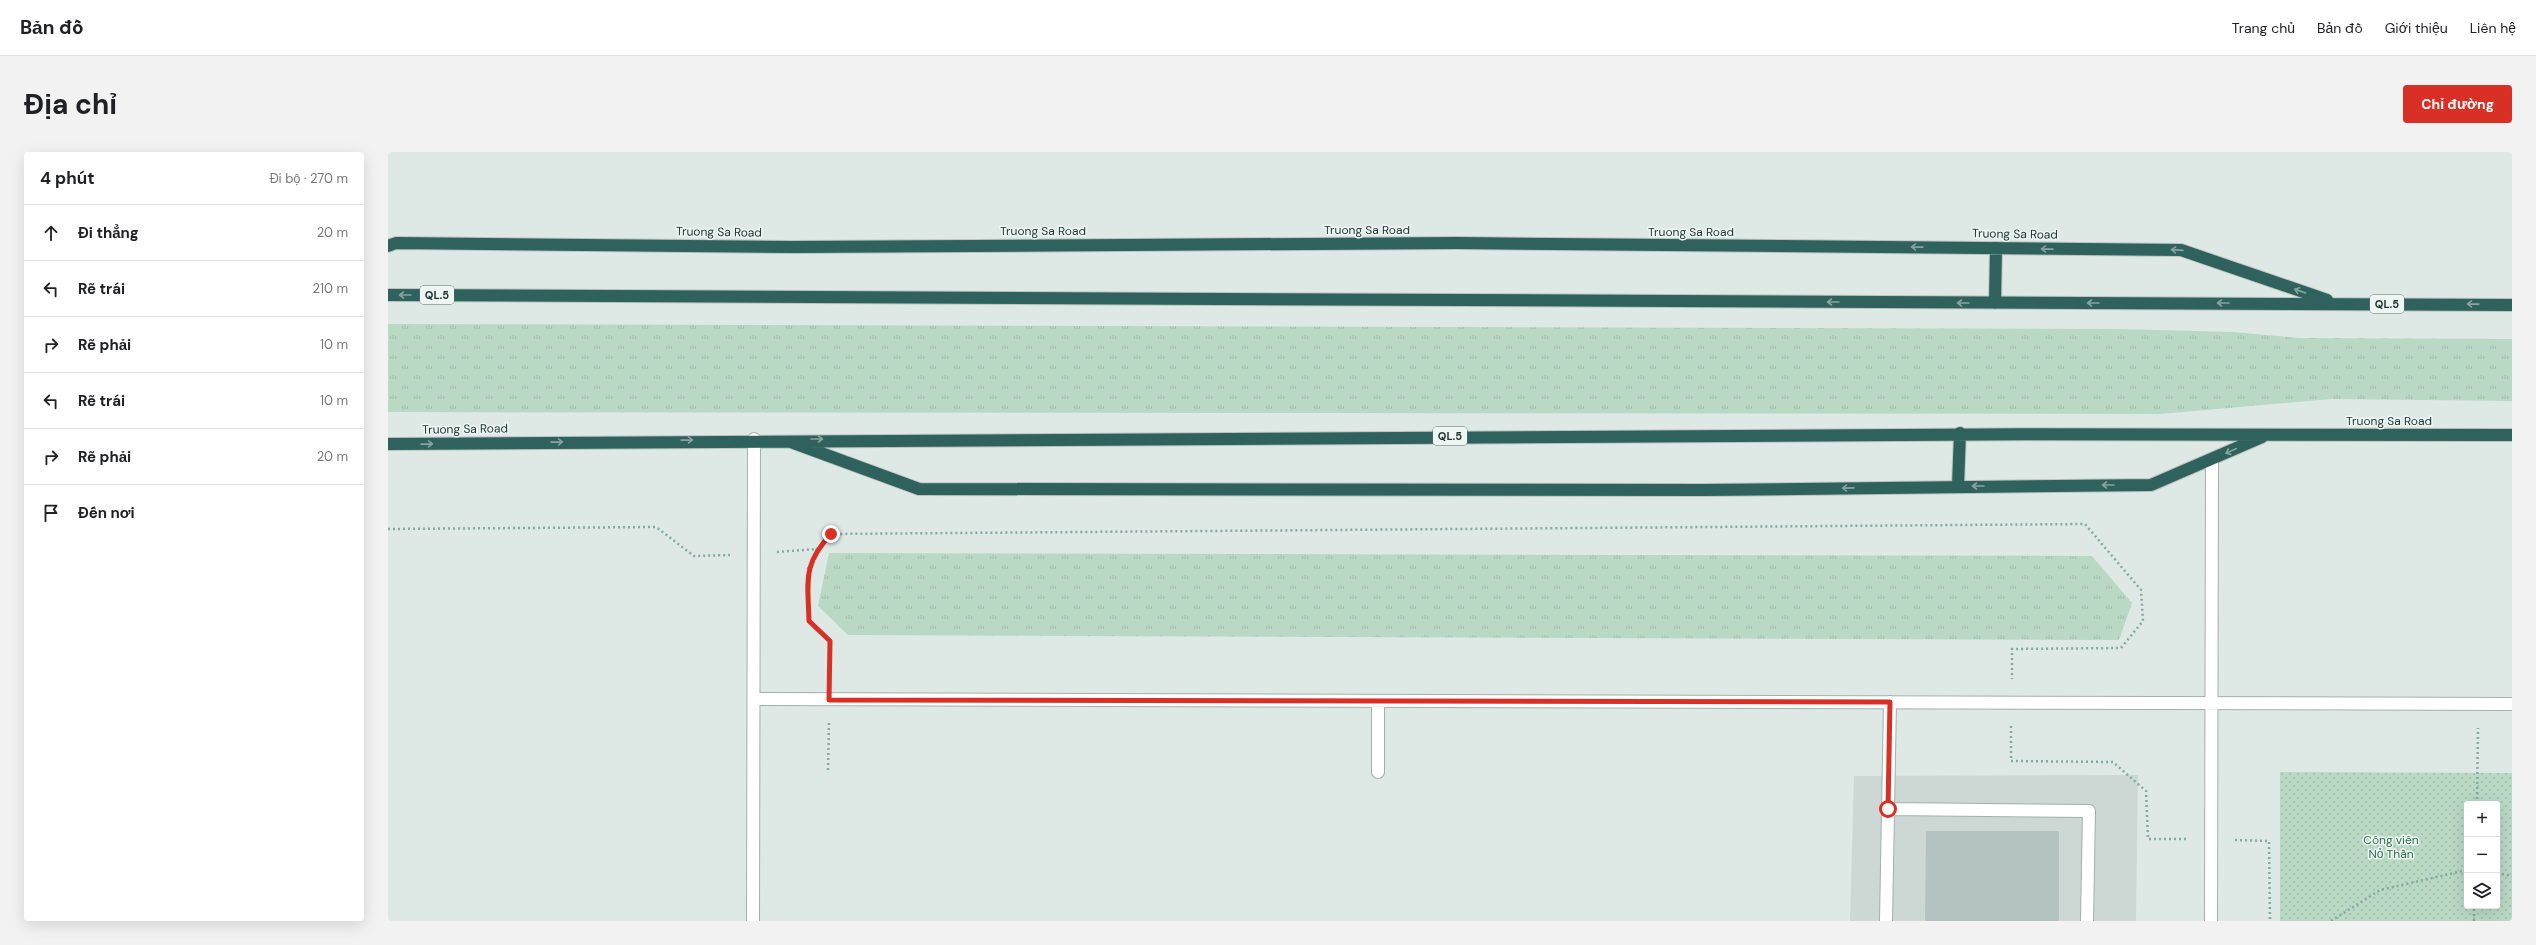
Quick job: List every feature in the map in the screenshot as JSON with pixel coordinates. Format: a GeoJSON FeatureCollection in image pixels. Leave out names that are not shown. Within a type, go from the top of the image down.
{"type":"FeatureCollection","features":[{"type":"Feature","properties":{"kind":"highway","name":"Truong Sa Road"},"geometry":{"type":"LineString","coordinates":[[388,246],[396,243],[800,247],[1457,243],[2181,250],[2337,303]]}},
{"type":"Feature","properties":{"kind":"highway"},"geometry":{"type":"LineString","coordinates":[[1995,303],[1996,248]]}},
{"type":"Feature","properties":{"kind":"highway","name":"Truong Sa Road"},"geometry":{"type":"LineString","coordinates":[[388,295],[2512,305]]}},
{"type":"Feature","properties":{"kind":"highway","name":"Truong Sa Road"},"geometry":{"type":"LineString","coordinates":[[388,444],[754,439],[1960,434],[2512,435]]}},
{"type":"Feature","properties":{"kind":"highway"},"geometry":{"type":"LineString","coordinates":[[1958,486],[1960,434]]}},
{"type":"Feature","properties":{"kind":"highway","name":"Truong Sa Road"},"geometry":{"type":"LineString","coordinates":[[783,439],[919,489],[1704,490],[2151,485],[2267,434]]}},
{"type":"Feature","properties":{"kind":"street"},"geometry":{"type":"LineString","coordinates":[[752,921],[754,439]]}},
{"type":"Feature","properties":{"kind":"street"},"geometry":{"type":"LineString","coordinates":[[2211,921],[2212,459]]}},
{"type":"Feature","properties":{"kind":"street"},"geometry":{"type":"LineString","coordinates":[[754,699],[2512,704]]}},
{"type":"Feature","properties":{"kind":"street"},"geometry":{"type":"LineString","coordinates":[[1378,701],[1378,772]]}},
{"type":"Feature","properties":{"kind":"street"},"geometry":{"type":"LineString","coordinates":[[1886,921],[1890,702]]}},
{"type":"Feature","properties":{"kind":"street"},"geometry":{"type":"LineString","coordinates":[[1888,809],[2089,811],[2087,921]]}},
{"type":"Feature","properties":{"kind":"path"},"geometry":{"type":"LineString","coordinates":[[828,770],[830,641],[809,621],[808,569],[817,549],[831,534],[2084,524],[2141,590],[2143,621],[2121,648],[2012,649],[2011,761],[2113,762],[2146,791],[2148,839],[2211,838],[2269,841],[2270,921]]}},
{"type":"Feature","properties":{"kind":"path"},"geometry":{"type":"LineString","coordinates":[[388,529],[656,527],[694,556],[754,554],[817,549]]}},
{"type":"Feature","properties":{"kind":"path"},"geometry":{"type":"LineString","coordinates":[[2476,801],[2479,704]]}},
{"type":"Feature","properties":{"kind":"path"},"geometry":{"type":"LineString","coordinates":[[2331,921],[2380,890],[2464,871]]}},
{"type":"Feature","properties":{"kind":"path"},"geometry":{"type":"LineString","coordinates":[[2500,874],[2512,876]]}},
{"type":"Feature","properties":{"kind":"path"},"geometry":{"type":"LineString","coordinates":[[2474,909],[2474,921]]}},
{"type":"Feature","properties":{"kind":"shaded area"},"geometry":{"type":"Polygon","coordinates":[[[2138,775],[2136,921],[1850,921],[1854,776],[2138,775]]]}},
{"type":"Feature","properties":{"kind":"green space"},"geometry":{"type":"Polygon","coordinates":[[[388,324],[2120,329],[2233,332],[2300,338],[2512,339],[2512,401],[2332,399],[2160,414],[388,412],[388,324]]]}},
{"type":"Feature","properties":{"kind":"green space"},"geometry":{"type":"Polygon","coordinates":[[[829,553],[2092,556],[2132,603],[2119,640],[848,635],[818,606],[829,553]]]}},
{"type":"Feature","properties":{"kind":"green space","name":"Công viên Nỏ Thần"},"geometry":{"type":"Polygon","coordinates":[[[2280,772],[2512,773],[2512,921],[2280,921],[2280,772]]]}},
{"type":"Feature","properties":{"kind":"building"},"geometry":{"type":"Polygon","coordinates":[[[1926,831],[2059,831],[2059,921],[1925,921],[1926,831]]]}},
{"type":"Feature","properties":{"kind":"route"},"geometry":{"type":"LineString","coordinates":[[831,534],[817,549],[808,569],[809,621],[830,641],[829,700],[1890,702],[1888,809]]}}]}
